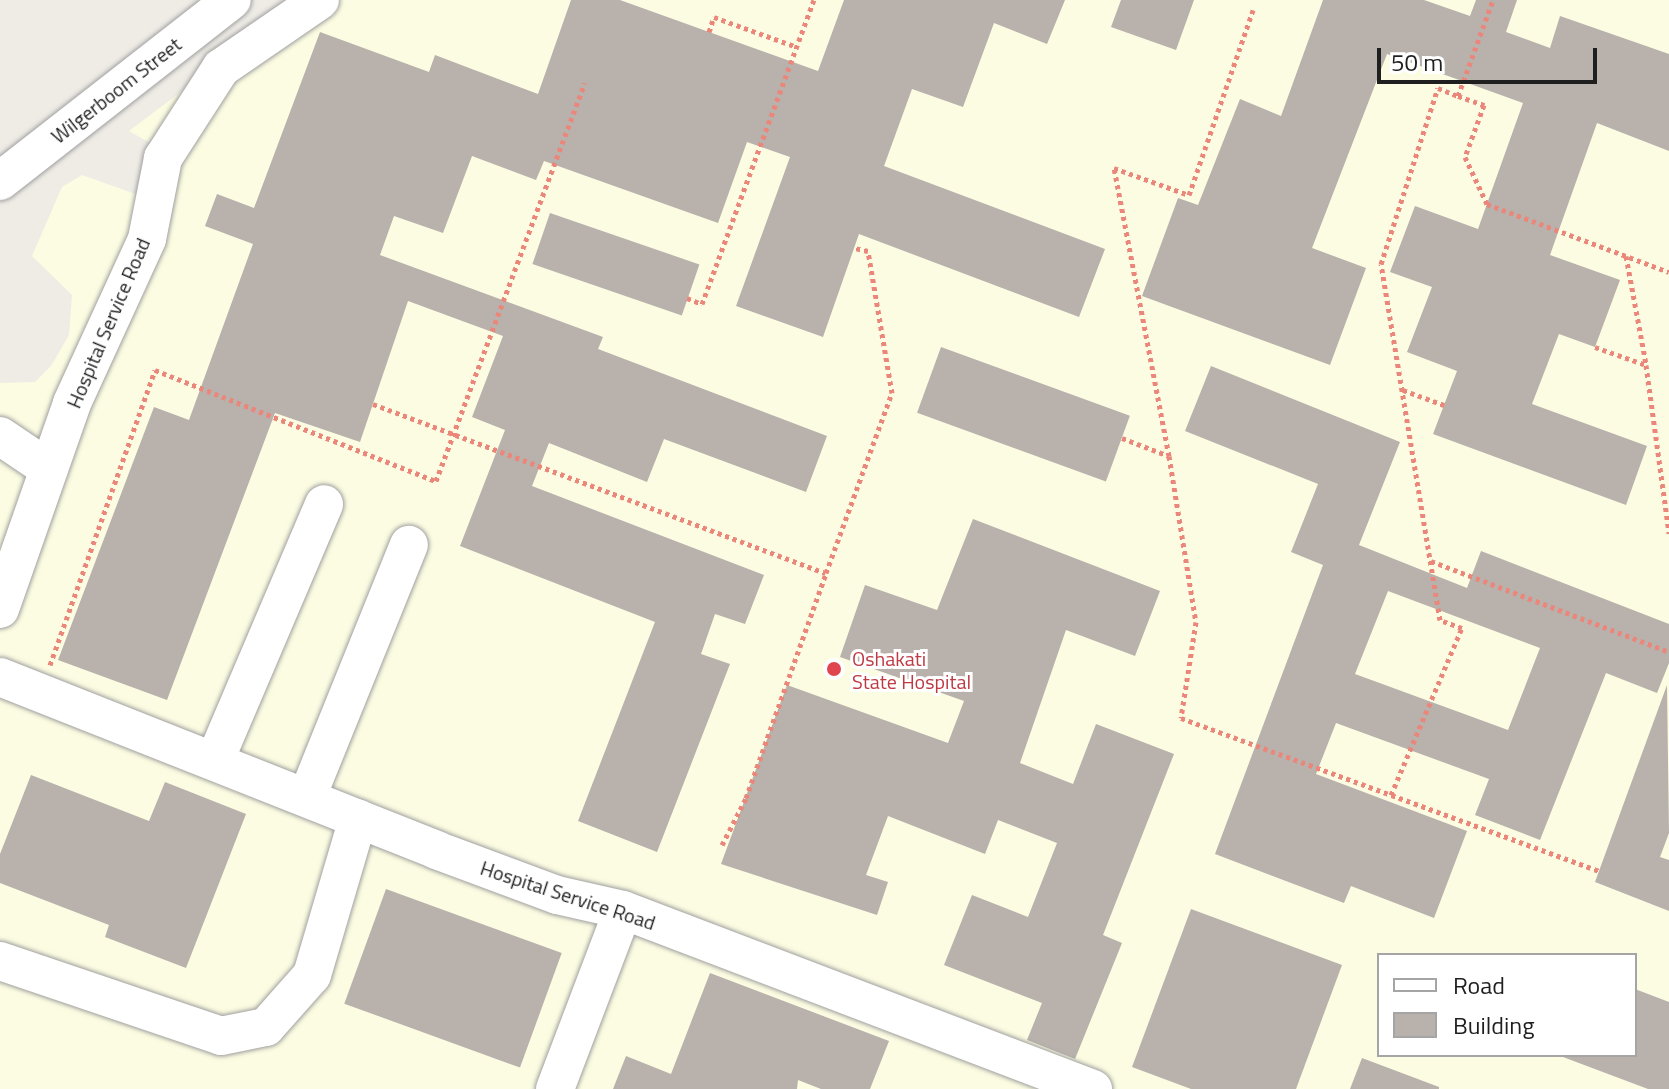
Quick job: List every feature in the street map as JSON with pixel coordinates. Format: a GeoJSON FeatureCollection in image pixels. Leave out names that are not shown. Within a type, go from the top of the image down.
{"type":"FeatureCollection","features":[{"type":"Feature","properties":{"kind":"street","name":"Wilgerboom Street"},"geometry":{"type":"LineString","coordinates":[[0,181],[232,0]]}},
{"type":"Feature","properties":{"kind":"street","name":"Hospital Service Road"},"geometry":{"type":"LineString","coordinates":[[0,609],[49,469],[147,239],[163,158],[221,68],[320,0]]}},
{"type":"Feature","properties":{"kind":"street"},"geometry":{"type":"LineString","coordinates":[[0,436],[49,469]]}},
{"type":"Feature","properties":{"kind":"street"},"geometry":{"type":"LineString","coordinates":[[215,760],[324,504]]}},
{"type":"Feature","properties":{"kind":"street"},"geometry":{"type":"LineString","coordinates":[[307,797],[409,545]]}},
{"type":"Feature","properties":{"kind":"street","name":"Hospital Service Road"},"geometry":{"type":"LineString","coordinates":[[0,677],[557,895],[623,910],[1093,1089]]}},
{"type":"Feature","properties":{"kind":"street"},"geometry":{"type":"LineString","coordinates":[[0,961],[221,1036],[266,1027],[312,975],[358,819]]}},
{"type":"Feature","properties":{"kind":"street"},"geometry":{"type":"LineString","coordinates":[[555,1089],[623,910]]}},
{"type":"Feature","properties":{"kind":"path"},"geometry":{"type":"LineString","coordinates":[[687,298],[702,304],[814,0]]}},
{"type":"Feature","properties":{"kind":"path"},"geometry":{"type":"LineString","coordinates":[[1458,96],[1493,0]]}},
{"type":"Feature","properties":{"kind":"path"},"geometry":{"type":"LineString","coordinates":[[1253,10],[1189,195],[1114,168],[1169,456],[1196,622],[1181,718],[1599,871]]}},
{"type":"Feature","properties":{"kind":"path"},"geometry":{"type":"LineString","coordinates":[[709,32],[714,17],[797,47]]}},
{"type":"Feature","properties":{"kind":"path"},"geometry":{"type":"LineString","coordinates":[[41,692],[155,370],[436,481],[585,83]]}},
{"type":"Feature","properties":{"kind":"path"},"geometry":{"type":"LineString","coordinates":[[1391,795],[1462,628],[1440,620],[1381,264],[1438,88],[1484,105],[1465,157],[1487,204],[1669,272]]}},
{"type":"Feature","properties":{"kind":"path"},"geometry":{"type":"LineString","coordinates":[[722,845],[746,798],[892,393],[868,251],[855,248]]}},
{"type":"Feature","properties":{"kind":"path"},"geometry":{"type":"LineString","coordinates":[[1626,256],[1646,365],[1669,533]]}},
{"type":"Feature","properties":{"kind":"path"},"geometry":{"type":"LineString","coordinates":[[1595,347],[1646,365]]}},
{"type":"Feature","properties":{"kind":"path"},"geometry":{"type":"LineString","coordinates":[[1402,390],[1444,405]]}},
{"type":"Feature","properties":{"kind":"path"},"geometry":{"type":"LineString","coordinates":[[373,404],[826,573]]}},
{"type":"Feature","properties":{"kind":"path"},"geometry":{"type":"LineString","coordinates":[[1122,438],[1169,456]]}},
{"type":"Feature","properties":{"kind":"path"},"geometry":{"type":"LineString","coordinates":[[1430,560],[1669,652]]}},
{"type":"Feature","properties":{"kind":"shaded area","name":"Oshakati State Hospital"},"geometry":{"type":"Polygon","coordinates":[[[303,0],[1669,0],[1669,1089],[0,1089],[0,383],[35,382],[51,366],[69,335],[72,295],[32,256],[62,187],[82,175],[141,196],[159,148],[129,131],[303,0]]]}},
{"type":"Feature","properties":{"kind":"building"},"geometry":{"type":"Polygon","coordinates":[[[571,0],[620,0],[818,71],[844,0],[1065,0],[1047,44],[994,23],[963,107],[912,89],[884,166],[1105,249],[1079,317],[859,234],[823,337],[736,306],[790,157],[747,142],[718,223],[544,161],[536,180],[472,156],[443,233],[394,216],[380,255],[603,337],[598,349],[827,436],[806,492],[664,439],[647,482],[549,443],[532,486],[764,575],[745,624],[715,614],[701,654],[730,664],[657,852],[578,821],[655,622],[460,546],[505,430],[472,417],[503,336],[408,301],[360,442],[275,413],[167,700],[58,660],[154,407],[189,420],[253,244],[205,226],[217,194],[254,208],[320,32],[429,72],[435,55],[538,94],[571,0]]]}},
{"type":"Feature","properties":{"kind":"building"},"geometry":{"type":"Polygon","coordinates":[[[1121,0],[1194,0],[1176,50],[1111,27],[1121,0]]]}},
{"type":"Feature","properties":{"kind":"building"},"geometry":{"type":"Polygon","coordinates":[[[1323,0],[1424,0],[1470,16],[1476,0],[1517,0],[1506,32],[1550,48],[1560,16],[1669,54],[1669,151],[1597,123],[1550,255],[1620,280],[1595,347],[1559,334],[1532,404],[1647,446],[1626,505],[1433,434],[1457,371],[1407,352],[1432,287],[1390,272],[1415,206],[1478,229],[1523,103],[1387,54],[1312,248],[1366,268],[1330,365],[1142,296],[1178,198],[1198,205],[1240,99],[1281,116],[1323,0]]]}},
{"type":"Feature","properties":{"kind":"building"},"geometry":{"type":"Polygon","coordinates":[[[550,213],[699,264],[682,315],[532,264],[550,213]]]}},
{"type":"Feature","properties":{"kind":"building"},"geometry":{"type":"Polygon","coordinates":[[[941,347],[1130,416],[1106,482],[917,413],[941,347]]]}},
{"type":"Feature","properties":{"kind":"building"},"geometry":{"type":"Polygon","coordinates":[[[1211,366],[1400,442],[1359,545],[1467,588],[1481,551],[1669,624],[1669,663],[1657,693],[1606,673],[1540,840],[1475,815],[1489,779],[1336,723],[1316,774],[1467,831],[1434,918],[1351,886],[1344,903],[1215,854],[1323,565],[1291,552],[1318,484],[1185,431],[1211,366]],[[1388,591],[1355,674],[1508,730],[1540,648],[1388,591]]]}},
{"type":"Feature","properties":{"kind":"building"},"geometry":{"type":"Polygon","coordinates":[[[973,519],[1160,591],[1135,656],[1066,630],[1020,763],[1073,784],[1096,724],[1174,754],[1103,935],[1122,943],[1075,1059],[1027,1040],[1042,1003],[944,965],[972,895],[1028,917],[1057,843],[998,820],[985,854],[888,816],[866,875],[888,882],[877,915],[721,864],[787,685],[948,743],[964,701],[840,657],[865,585],[937,610],[973,519]]]}},
{"type":"Feature","properties":{"kind":"building"},"geometry":{"type":"Polygon","coordinates":[[[1667,685],[1669,833],[1660,857],[1669,860],[1669,911],[1595,882],[1667,685]]]}},
{"type":"Feature","properties":{"kind":"building"},"geometry":{"type":"Polygon","coordinates":[[[31,775],[149,821],[165,782],[246,814],[186,968],[105,937],[109,925],[0,883],[0,854],[31,775]]]}},
{"type":"Feature","properties":{"kind":"building"},"geometry":{"type":"Polygon","coordinates":[[[386,889],[562,953],[520,1068],[344,1004],[386,889]]]}},
{"type":"Feature","properties":{"kind":"building"},"geometry":{"type":"Polygon","coordinates":[[[1191,909],[1342,965],[1296,1089],[1191,1089],[1132,1067],[1191,909]]]}},
{"type":"Feature","properties":{"kind":"building"},"geometry":{"type":"Polygon","coordinates":[[[710,973],[889,1041],[870,1089],[821,1089],[798,1080],[797,1089],[613,1089],[626,1056],[671,1074],[710,973]]]}},
{"type":"Feature","properties":{"kind":"building"},"geometry":{"type":"Polygon","coordinates":[[[1637,990],[1669,1002],[1669,1089],[1648,1089],[1563,1057],[1637,1057],[1637,990]]]}},
{"type":"Feature","properties":{"kind":"building"},"geometry":{"type":"Polygon","coordinates":[[[1362,1058],[1439,1087],[1439,1089],[1350,1089],[1362,1058]]]}},
{"type":"Feature","properties":{"kind":"place","name":"Oshakati State Hospital"},"geometry":{"type":"Point","coordinates":[834,669]}}]}
